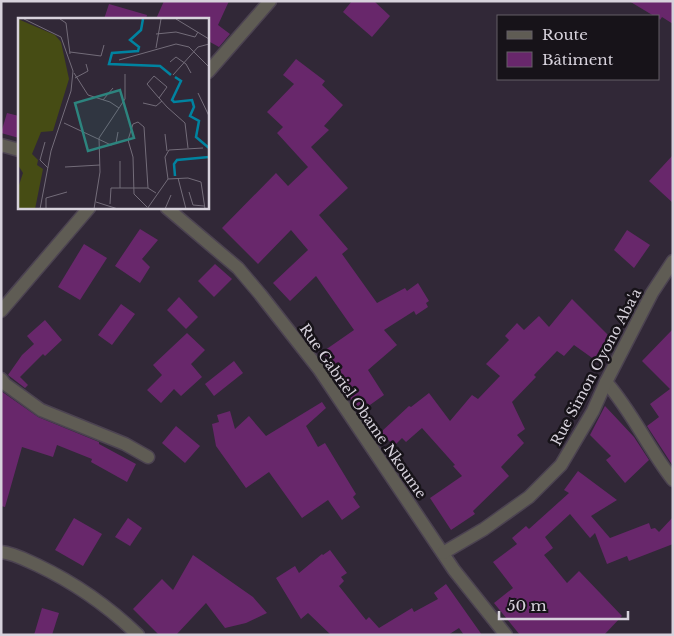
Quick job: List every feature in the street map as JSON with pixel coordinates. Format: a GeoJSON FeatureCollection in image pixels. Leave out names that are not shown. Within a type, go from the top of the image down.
{"type":"FeatureCollection","features":[{"type":"Feature","properties":{"kind":"street"},"geometry":{"type":"LineString","coordinates":[[209,71],[270,1]]}},
{"type":"Feature","properties":{"kind":"street"},"geometry":{"type":"LineString","coordinates":[[1,145],[18,150]]}},
{"type":"Feature","properties":{"kind":"street"},"geometry":{"type":"LineString","coordinates":[[1,311],[88,209]]}},
{"type":"Feature","properties":{"kind":"street","name":"Rue Gabriel Obame Nkoume"},"geometry":{"type":"LineString","coordinates":[[168,209],[238,268],[260,294],[319,369],[454,570],[506,635]]}},
{"type":"Feature","properties":{"kind":"street","name":"Rue Simon Oyono Aba'a"},"geometry":{"type":"LineString","coordinates":[[443,553],[484,529],[529,497],[561,465],[581,434],[652,293],[673,261]]}},
{"type":"Feature","properties":{"kind":"street"},"geometry":{"type":"LineString","coordinates":[[1,379],[5,384],[41,410],[125,444],[148,456]]}},
{"type":"Feature","properties":{"kind":"street"},"geometry":{"type":"LineString","coordinates":[[606,382],[632,415],[673,480]]}},
{"type":"Feature","properties":{"kind":"street"},"geometry":{"type":"LineString","coordinates":[[1,552],[31,562],[65,578],[95,599],[138,635]]}},
{"type":"Feature","properties":{"kind":"building"},"geometry":{"type":"Polygon","coordinates":[[[164,1],[229,1],[218,25],[230,34],[219,47],[210,42],[209,45],[209,18],[156,18],[164,1]]]}},
{"type":"Feature","properties":{"kind":"building"},"geometry":{"type":"Polygon","coordinates":[[[352,1],[374,1],[390,16],[372,37],[343,12],[352,1]]]}},
{"type":"Feature","properties":{"kind":"building"},"geometry":{"type":"Polygon","coordinates":[[[629,1],[673,1],[673,24],[662,17],[660,20],[659,15],[652,15],[629,1]]]}},
{"type":"Feature","properties":{"kind":"building"},"geometry":{"type":"Polygon","coordinates":[[[109,4],[147,15],[146,18],[104,18],[109,4]]]}},
{"type":"Feature","properties":{"kind":"building"},"geometry":{"type":"Polygon","coordinates":[[[296,59],[325,81],[322,85],[343,105],[324,126],[329,130],[311,147],[348,188],[319,215],[348,249],[342,254],[377,303],[405,288],[407,291],[418,283],[429,301],[426,303],[428,307],[416,315],[414,311],[384,330],[397,345],[368,370],[384,395],[360,412],[318,355],[354,330],[316,276],[290,301],[273,283],[308,250],[291,230],[258,264],[222,228],[276,173],[288,186],[308,167],[277,133],[283,127],[267,112],[294,84],[283,75],[296,59]]]}},
{"type":"Feature","properties":{"kind":"building"},"geometry":{"type":"Polygon","coordinates":[[[7,113],[18,116],[18,138],[1,133],[7,113]]]}},
{"type":"Feature","properties":{"kind":"building"},"geometry":{"type":"Polygon","coordinates":[[[673,155],[673,203],[649,181],[673,155]]]}},
{"type":"Feature","properties":{"kind":"building"},"geometry":{"type":"Polygon","coordinates":[[[140,229],[158,240],[142,259],[150,267],[140,283],[115,266],[140,229]]]}},
{"type":"Feature","properties":{"kind":"building"},"geometry":{"type":"Polygon","coordinates":[[[627,230],[650,245],[634,268],[614,250],[627,230]]]}},
{"type":"Feature","properties":{"kind":"building"},"geometry":{"type":"Polygon","coordinates":[[[84,244],[107,258],[80,300],[58,287],[84,244]]]}},
{"type":"Feature","properties":{"kind":"building"},"geometry":{"type":"Polygon","coordinates":[[[215,264],[232,279],[214,297],[198,281],[215,264]]]}},
{"type":"Feature","properties":{"kind":"building"},"geometry":{"type":"Polygon","coordinates":[[[179,297],[198,317],[186,329],[167,310],[179,297]]]}},
{"type":"Feature","properties":{"kind":"building"},"geometry":{"type":"Polygon","coordinates":[[[572,299],[611,338],[595,360],[574,345],[564,356],[557,351],[534,375],[536,377],[512,402],[525,429],[517,435],[524,443],[501,467],[509,476],[473,511],[475,514],[451,530],[430,498],[462,476],[453,466],[455,465],[422,428],[406,442],[402,438],[394,446],[381,432],[409,406],[411,407],[429,393],[450,421],[472,395],[478,399],[500,376],[486,364],[509,340],[505,336],[517,323],[524,330],[539,316],[549,327],[572,299]]]}},
{"type":"Feature","properties":{"kind":"building"},"geometry":{"type":"Polygon","coordinates":[[[121,304],[135,314],[112,345],[98,335],[121,304]]]}},
{"type":"Feature","properties":{"kind":"building"},"geometry":{"type":"Polygon","coordinates":[[[45,320],[62,340],[45,356],[43,354],[20,377],[28,385],[25,388],[8,375],[22,355],[34,344],[27,336],[45,320]]]}},
{"type":"Feature","properties":{"kind":"building"},"geometry":{"type":"Polygon","coordinates":[[[673,329],[673,466],[647,426],[659,417],[650,404],[670,389],[642,361],[673,329]]]}},
{"type":"Feature","properties":{"kind":"building"},"geometry":{"type":"Polygon","coordinates":[[[187,333],[205,350],[191,364],[202,377],[181,396],[174,389],[161,403],[147,390],[162,375],[153,365],[187,333]]]}},
{"type":"Feature","properties":{"kind":"building"},"geometry":{"type":"Polygon","coordinates":[[[234,361],[243,373],[214,396],[205,384],[234,361]]]}},
{"type":"Feature","properties":{"kind":"building"},"geometry":{"type":"Polygon","coordinates":[[[1,391],[38,417],[99,442],[99,444],[136,464],[127,482],[91,462],[92,459],[57,445],[53,457],[22,447],[5,507],[1,506],[1,391]]]}},
{"type":"Feature","properties":{"kind":"building"},"geometry":{"type":"Polygon","coordinates":[[[322,402],[326,408],[306,426],[318,447],[325,443],[356,494],[353,497],[360,507],[342,520],[328,500],[302,518],[269,472],[246,488],[216,446],[212,424],[219,422],[217,415],[230,411],[235,429],[249,416],[266,436],[322,402]]]}},
{"type":"Feature","properties":{"kind":"building"},"geometry":{"type":"Polygon","coordinates":[[[605,406],[634,437],[649,460],[625,483],[606,460],[611,456],[590,435],[605,406]]]}},
{"type":"Feature","properties":{"kind":"building"},"geometry":{"type":"Polygon","coordinates":[[[176,426],[200,446],[185,463],[162,443],[176,426]]]}},
{"type":"Feature","properties":{"kind":"building"},"geometry":{"type":"Polygon","coordinates":[[[578,471],[617,500],[591,516],[610,538],[649,523],[651,529],[655,528],[659,532],[673,517],[673,544],[629,561],[627,556],[607,564],[595,533],[590,538],[570,514],[545,537],[553,548],[544,555],[567,583],[579,571],[622,616],[604,635],[520,635],[494,603],[513,588],[493,562],[517,544],[512,538],[526,526],[529,529],[569,493],[564,490],[578,471]]]}},
{"type":"Feature","properties":{"kind":"building"},"geometry":{"type":"Polygon","coordinates":[[[74,518],[102,534],[83,566],[55,550],[74,518]]]}},
{"type":"Feature","properties":{"kind":"building"},"geometry":{"type":"Polygon","coordinates":[[[128,518],[142,528],[130,546],[115,537],[128,518]]]}},
{"type":"Feature","properties":{"kind":"building"},"geometry":{"type":"Polygon","coordinates":[[[330,550],[347,573],[341,577],[344,581],[339,586],[366,620],[369,617],[379,628],[412,608],[414,612],[438,599],[434,593],[446,584],[482,635],[464,635],[459,628],[448,635],[331,635],[308,613],[301,619],[276,578],[295,566],[299,573],[322,554],[330,550]]]}},
{"type":"Feature","properties":{"kind":"building"},"geometry":{"type":"Polygon","coordinates":[[[193,555],[253,597],[267,613],[246,623],[225,628],[206,603],[176,635],[159,635],[133,609],[162,579],[173,590],[193,555]]]}},
{"type":"Feature","properties":{"kind":"building"},"geometry":{"type":"Polygon","coordinates":[[[42,608],[59,613],[52,635],[34,635],[42,608]]]}}]}
